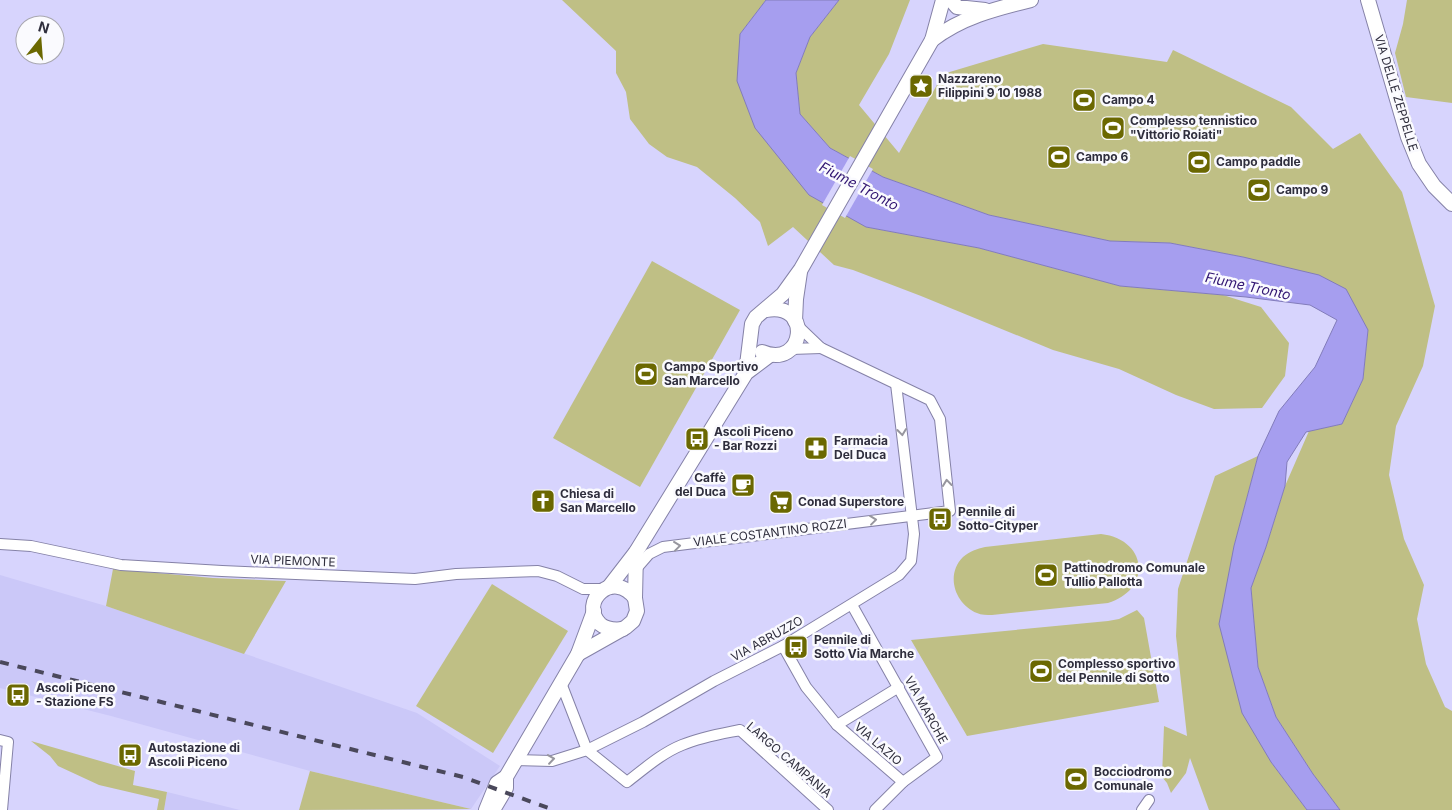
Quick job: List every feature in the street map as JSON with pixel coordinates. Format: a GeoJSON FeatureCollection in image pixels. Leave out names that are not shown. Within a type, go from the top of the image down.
{"type":"FeatureCollection","features":[{"type":"Feature","properties":{"kind":"street"},"geometry":{"type":"LineString","coordinates":[[746,373],[752,324],[756,317],[783,294],[800,269],[930,42],[943,0]]}},
{"type":"Feature","properties":{"kind":"street"},"geometry":{"type":"LineString","coordinates":[[951,0],[958,7],[990,10]]}},
{"type":"Feature","properties":{"kind":"street"},"geometry":{"type":"LineString","coordinates":[[930,42],[948,28],[963,20],[990,10],[1031,0]]}},
{"type":"Feature","properties":{"kind":"street","name":"VIA DELLE ZEPPELLE"},"geometry":{"type":"LineString","coordinates":[[1368,0],[1408,136],[1419,164],[1434,186],[1452,204]]}},
{"type":"Feature","properties":{"kind":"street"},"geometry":{"type":"LineString","coordinates":[[791,349],[797,338],[796,299],[800,269]]}},
{"type":"Feature","properties":{"kind":"street"},"geometry":{"type":"LineString","coordinates":[[766,310],[774,308],[784,310],[790,314],[821,348],[896,384]]}},
{"type":"Feature","properties":{"kind":"street"},"geometry":{"type":"LineString","coordinates":[[751,337],[758,349],[770,355],[778,356],[791,349],[821,348]]}},
{"type":"Feature","properties":{"kind":"street"},"geometry":{"type":"LineString","coordinates":[[493,810],[506,788],[506,777],[515,760],[578,654],[596,598],[607,588],[636,552],[746,373],[770,355]]}},
{"type":"Feature","properties":{"kind":"street","name":"VIA ABRUZZO"},"geometry":{"type":"LineString","coordinates":[[515,760],[552,761],[587,750],[643,722],[714,681],[783,646],[899,575],[911,561],[914,534],[896,384]]}},
{"type":"Feature","properties":{"kind":"street","name":"VIALE COSTANTINO ROZZI"},"geometry":{"type":"LineString","coordinates":[[636,569],[650,554],[663,547],[950,511],[940,419],[930,400],[896,384]]}},
{"type":"Feature","properties":{"kind":"street","name":"VIA PIEMONTE"},"geometry":{"type":"LineString","coordinates":[[0,544],[31,546],[121,565],[415,579],[456,574],[538,571],[557,576],[583,588],[607,588]]}},
{"type":"Feature","properties":{"kind":"street"},"geometry":{"type":"LineString","coordinates":[[578,654],[633,621],[638,607],[635,598],[636,552]]}},
{"type":"Feature","properties":{"kind":"street"},"geometry":{"type":"LineString","coordinates":[[607,588],[617,586],[627,589],[635,598]]}},
{"type":"Feature","properties":{"kind":"street"},"geometry":{"type":"LineString","coordinates":[[583,588],[594,608],[598,621],[604,627],[613,630],[623,628]]}},
{"type":"Feature","properties":{"kind":"street","name":"VIA MARCHE"},"geometry":{"type":"LineString","coordinates":[[852,605],[937,757],[903,782],[875,810]]}},
{"type":"Feature","properties":{"kind":"street","name":"VIA LAZIO"},"geometry":{"type":"LineString","coordinates":[[783,646],[806,687],[837,725],[903,782]]}},
{"type":"Feature","properties":{"kind":"street"},"geometry":{"type":"LineString","coordinates":[[561,683],[587,750]]}},
{"type":"Feature","properties":{"kind":"street","name":"VIA LAZIO"},"geometry":{"type":"LineString","coordinates":[[837,725],[899,687]]}},
{"type":"Feature","properties":{"kind":"street","name":"LARGO CAMPANIA"},"geometry":{"type":"LineString","coordinates":[[587,750],[627,782],[660,757],[681,745],[707,736],[740,730],[828,810]]}},
{"type":"Feature","properties":{"kind":"street"},"geometry":{"type":"LineString","coordinates":[[0,740],[8,742],[2,810]]}},
{"type":"Feature","properties":{"kind":"street"},"geometry":{"type":"LineString","coordinates":[[486,810],[497,783],[506,777]]}},
{"type":"Feature","properties":{"kind":"street"},"geometry":{"type":"LineString","coordinates":[[1142,810],[1149,800]]}},
{"type":"Feature","properties":{"kind":"shaded area"},"geometry":{"type":"Polygon","coordinates":[[[0,575],[106,606],[417,713],[500,766],[471,809],[310,771],[111,716],[0,688],[0,575]]]}},
{"type":"Feature","properties":{"kind":"shaded area"},"geometry":{"type":"Polygon","coordinates":[[[167,792],[240,810],[164,810],[167,792]]]}},
{"type":"Feature","properties":{"kind":"green space"},"geometry":{"type":"Polygon","coordinates":[[[562,0],[766,0],[740,34],[866,227],[979,248],[1120,286],[1223,295],[1261,307],[1289,343],[1285,376],[1262,408],[1214,409],[1176,395],[1119,369],[1053,350],[921,296],[853,270],[834,265],[793,227],[768,246],[760,222],[735,198],[697,167],[667,157],[649,144],[630,119],[626,92],[616,73],[616,51],[562,0]]]}},
{"type":"Feature","properties":{"kind":"green space"},"geometry":{"type":"Polygon","coordinates":[[[839,0],[910,0],[889,54],[859,105],[899,153],[943,74],[1043,44],[1167,62],[1173,50],[1291,107],[1333,149],[1360,133],[1402,192],[1435,306],[1423,366],[1396,426],[1389,475],[1404,539],[1424,585],[1417,619],[1426,664],[1445,707],[1452,711],[1452,810],[1340,810],[1313,774],[1276,717],[1258,667],[1251,588],[1285,486],[1309,431],[1342,424],[1363,379],[1368,330],[1243,257],[1170,243],[1110,241],[989,215],[883,177],[830,148],[800,114],[796,73],[810,37],[839,0]]]}},
{"type":"Feature","properties":{"kind":"green space"},"geometry":{"type":"Polygon","coordinates":[[[1407,0],[1452,0],[1452,103],[1406,97],[1395,53],[1407,0]]]}},
{"type":"Feature","properties":{"kind":"green space","name":"Campo Sportivo San Marcello"},"geometry":{"type":"Polygon","coordinates":[[[652,261],[740,310],[640,487],[553,438],[652,261]]]}},
{"type":"Feature","properties":{"kind":"green space"},"geometry":{"type":"Polygon","coordinates":[[[1258,456],[1234,546],[1271,762],[1307,810],[1209,810],[1190,758],[1186,773],[1171,793],[1162,777],[1164,726],[1187,736],[1176,636],[1178,589],[1215,476],[1258,456]]]}},
{"type":"Feature","properties":{"kind":"green space","name":"Pattinodromo Comunale Tullio Pallotta"},"geometry":{"type":"Polygon","coordinates":[[[1101,534],[1116,538],[1128,545],[1135,554],[1139,565],[1138,576],[1132,587],[1123,596],[1108,603],[984,615],[969,609],[958,596],[955,588],[954,572],[963,557],[976,549],[1101,534]]]}},
{"type":"Feature","properties":{"kind":"green space"},"geometry":{"type":"Polygon","coordinates":[[[113,569],[213,578],[286,581],[244,654],[106,606],[113,569]]]}},
{"type":"Feature","properties":{"kind":"green space"},"geometry":{"type":"Polygon","coordinates":[[[492,584],[568,631],[493,753],[416,706],[492,584]]]}},
{"type":"Feature","properties":{"kind":"green space","name":"Complesso sportivo del Pennile di Sotto"},"geometry":{"type":"Polygon","coordinates":[[[1137,610],[1144,618],[1159,702],[967,736],[911,640],[1108,621],[1119,619],[1137,610]]]}},
{"type":"Feature","properties":{"kind":"green space"},"geometry":{"type":"Polygon","coordinates":[[[31,741],[135,771],[133,785],[167,792],[164,810],[157,810],[159,799],[99,785],[58,766],[50,756],[31,741]]]}},
{"type":"Feature","properties":{"kind":"green space"},"geometry":{"type":"Polygon","coordinates":[[[310,771],[471,809],[299,810],[310,771]]]}},
{"type":"Feature","properties":{"kind":"water","name":"Fiume Tronto"},"geometry":{"type":"Polygon","coordinates":[[[766,0],[839,0],[810,37],[796,73],[800,114],[830,148],[883,177],[989,215],[1110,241],[1170,243],[1243,257],[1319,275],[1346,289],[1368,330],[1363,379],[1342,424],[1306,432],[1287,462],[1285,486],[1251,588],[1258,667],[1276,717],[1313,774],[1340,810],[1307,810],[1271,762],[1242,713],[1219,624],[1234,546],[1258,456],[1279,411],[1315,367],[1337,320],[1310,305],[1246,297],[1120,286],[979,248],[866,227],[809,195],[755,128],[737,81],[740,34],[766,0]]]}},
{"type":"Feature","properties":{"kind":"pier"},"geometry":{"type":"Polygon","coordinates":[[[850,156],[873,169],[845,218],[822,205],[850,156]]]}},
{"type":"Feature","properties":{"kind":"railway"},"geometry":{"type":"LineString","coordinates":[[0,662],[463,777],[554,810]]}},
{"type":"Feature","properties":{"kind":"place","name":"Nazzareno Filippini 9 10 1988"},"geometry":{"type":"Point","coordinates":[921,86]}},
{"type":"Feature","properties":{"kind":"place","name":"Campo 4"},"geometry":{"type":"Point","coordinates":[1084,100]}},
{"type":"Feature","properties":{"kind":"place","name":"Complesso tennistico \"Vittorio Roiati\""},"geometry":{"type":"Point","coordinates":[1113,128]}},
{"type":"Feature","properties":{"kind":"place","name":"Campo 6"},"geometry":{"type":"Point","coordinates":[1059,157]}},
{"type":"Feature","properties":{"kind":"place","name":"Campo paddle"},"geometry":{"type":"Point","coordinates":[1199,162]}},
{"type":"Feature","properties":{"kind":"place","name":"Campo 9"},"geometry":{"type":"Point","coordinates":[1259,190]}},
{"type":"Feature","properties":{"kind":"place","name":"Campo Sportivo San Marcello"},"geometry":{"type":"Point","coordinates":[646,374]}},
{"type":"Feature","properties":{"kind":"place","name":"Ascoli Piceno - Bar Rozzi"},"geometry":{"type":"Point","coordinates":[697,439]}},
{"type":"Feature","properties":{"kind":"place","name":"Farmacia Del Duca"},"geometry":{"type":"Point","coordinates":[816,448]}},
{"type":"Feature","properties":{"kind":"place","name":"Caffè del Duca"},"geometry":{"type":"Point","coordinates":[743,485]}},
{"type":"Feature","properties":{"kind":"place","name":"Chiesa di San Marcello"},"geometry":{"type":"Point","coordinates":[543,501]}},
{"type":"Feature","properties":{"kind":"place","name":"Conad Superstore"},"geometry":{"type":"Point","coordinates":[781,502]}},
{"type":"Feature","properties":{"kind":"place","name":"Pennile di Sotto-Cityper"},"geometry":{"type":"Point","coordinates":[940,519]}},
{"type":"Feature","properties":{"kind":"place","name":"Pattinodromo Comunale Tullio Pallotta"},"geometry":{"type":"Point","coordinates":[1046,575]}},
{"type":"Feature","properties":{"kind":"place","name":"Pennile di Sotto Via Marche"},"geometry":{"type":"Point","coordinates":[796,647]}},
{"type":"Feature","properties":{"kind":"place","name":"Complesso sportivo del Pennile di Sotto"},"geometry":{"type":"Point","coordinates":[1041,671]}},
{"type":"Feature","properties":{"kind":"place","name":"Ascoli Piceno - Stazione FS"},"geometry":{"type":"Point","coordinates":[18,695]}},
{"type":"Feature","properties":{"kind":"place","name":"Autostazione di Ascoli Piceno"},"geometry":{"type":"Point","coordinates":[130,755]}},
{"type":"Feature","properties":{"kind":"place","name":"Bocciodromo Comunale"},"geometry":{"type":"Point","coordinates":[1076,779]}}]}
